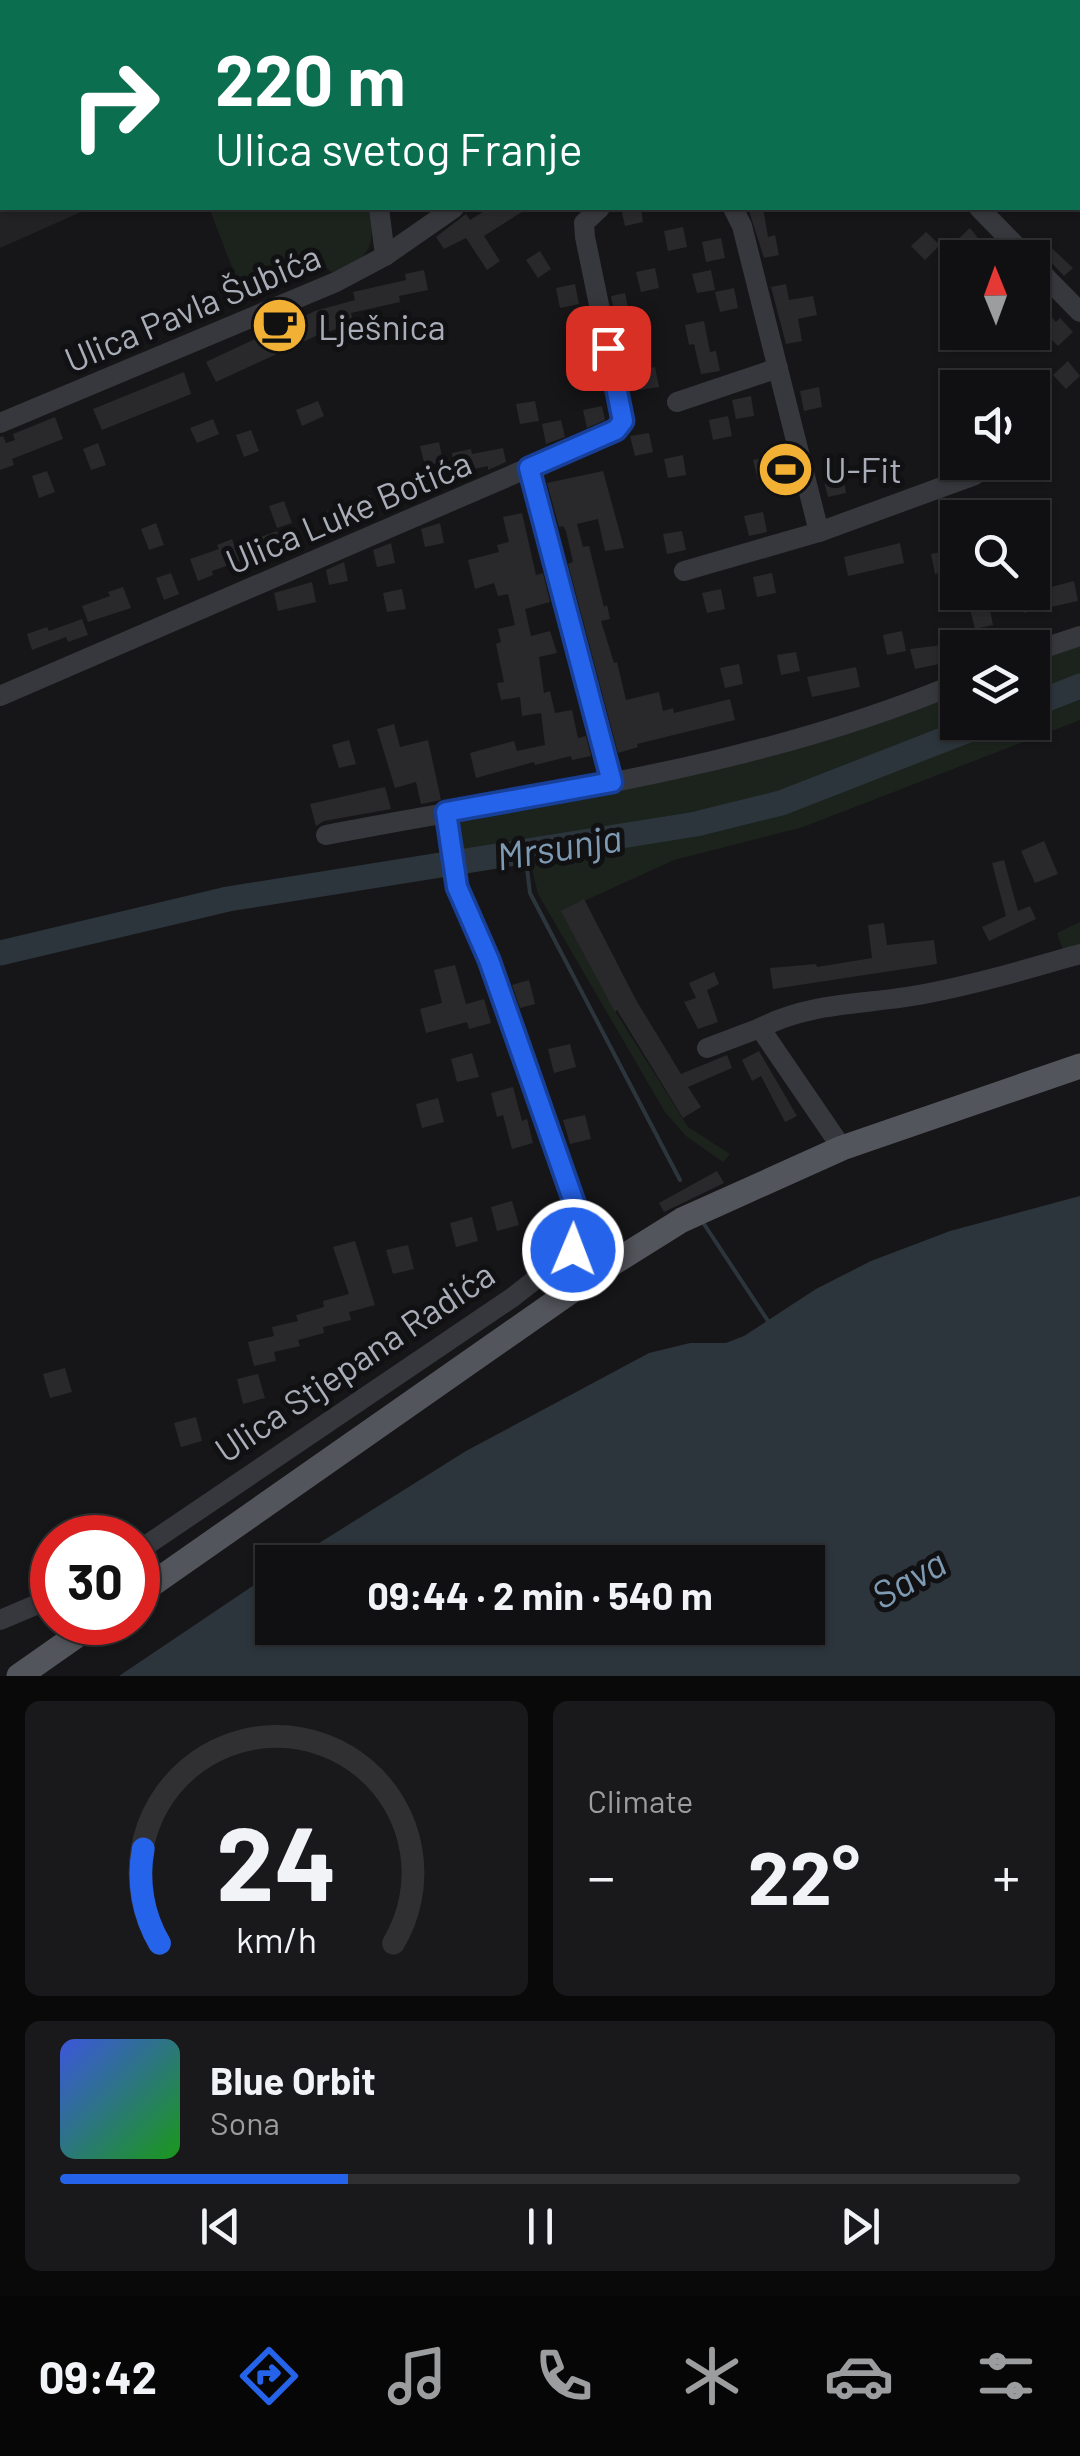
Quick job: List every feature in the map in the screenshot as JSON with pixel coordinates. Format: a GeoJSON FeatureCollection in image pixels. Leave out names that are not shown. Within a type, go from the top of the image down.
{"type":"FeatureCollection","features":[{"type":"Feature","properties":{"kind":"main road"},"geometry":{"type":"LineString","coordinates":[[842,1148],[1080,1066]]}},
{"type":"Feature","properties":{"kind":"main road","name":"Ulica Stjepana Radića"},"geometry":{"type":"LineString","coordinates":[[160,1579],[597,1272],[705,1208],[842,1148]]}},
{"type":"Feature","properties":{"kind":"main road"},"geometry":{"type":"LineString","coordinates":[[18,1676],[63,1645]]}},
{"type":"Feature","properties":{"kind":"street"},"geometry":{"type":"LineString","coordinates":[[379,210],[384,256]]}},
{"type":"Feature","properties":{"kind":"street","name":"Ulica Pavla Šubića"},"geometry":{"type":"LineString","coordinates":[[0,423],[336,282],[384,256],[451,210]]}},
{"type":"Feature","properties":{"kind":"street","name":"Ulica Luke Botića"},"geometry":{"type":"LineString","coordinates":[[0,696],[616,430],[623,421],[585,237],[584,224],[598,210]]}},
{"type":"Feature","properties":{"kind":"street"},"geometry":{"type":"LineString","coordinates":[[733,210],[742,226],[820,532]]}},
{"type":"Feature","properties":{"kind":"street"},"geometry":{"type":"LineString","coordinates":[[982,210],[1011,240]]}},
{"type":"Feature","properties":{"kind":"street"},"geometry":{"type":"LineString","coordinates":[[1050,281],[1080,312]]}},
{"type":"Feature","properties":{"kind":"street"},"geometry":{"type":"LineString","coordinates":[[677,402],[778,368]]}},
{"type":"Feature","properties":{"kind":"street"},"geometry":{"type":"LineString","coordinates":[[529,468],[612,782]]}},
{"type":"Feature","properties":{"kind":"street"},"geometry":{"type":"LineString","coordinates":[[684,571],[820,532],[961,480]]}},
{"type":"Feature","properties":{"kind":"street"},"geometry":{"type":"LineString","coordinates":[[1050,646],[1080,636]]}},
{"type":"Feature","properties":{"kind":"street"},"geometry":{"type":"LineString","coordinates":[[326,835],[447,820],[799,740],[876,716],[940,689]]}},
{"type":"Feature","properties":{"kind":"street","name":"Ulica Stjepana Radića"},"geometry":{"type":"LineString","coordinates":[[160,1536],[513,1296],[573,1250],[581,1222],[489,960],[457,887],[447,820]]}},
{"type":"Feature","properties":{"kind":"street"},"geometry":{"type":"LineString","coordinates":[[707,1048],[789,1014],[921,995],[1080,954]]}},
{"type":"Feature","properties":{"kind":"street"},"geometry":{"type":"LineString","coordinates":[[760,1028],[842,1148]]}},
{"type":"Feature","properties":{"kind":"street"},"geometry":{"type":"LineString","coordinates":[[0,1620],[30,1607]]}},
{"type":"Feature","properties":{"kind":"shaded area"},"geometry":{"type":"Polygon","coordinates":[[[0,210],[86,210],[0,248],[0,210]]]}},
{"type":"Feature","properties":{"kind":"shaded area"},"geometry":{"type":"Polygon","coordinates":[[[210,210],[370,210],[371,242],[356,262],[335,275],[323,265],[243,295],[210,210]]]}},
{"type":"Feature","properties":{"kind":"shaded area"},"geometry":{"type":"Polygon","coordinates":[[[1080,641],[1080,674],[1050,687],[1050,652],[1080,641]]]}},
{"type":"Feature","properties":{"kind":"shaded area"},"geometry":{"type":"Polygon","coordinates":[[[940,693],[940,731],[787,790],[732,805],[460,852],[457,821],[940,693]]]}},
{"type":"Feature","properties":{"kind":"shaded area"},"geometry":{"type":"Polygon","coordinates":[[[1080,696],[1080,720],[1050,732],[1050,707],[1080,696]]]}},
{"type":"Feature","properties":{"kind":"shaded area"},"geometry":{"type":"Polygon","coordinates":[[[969,740],[1028,740],[803,827],[674,860],[562,911],[615,1011],[688,1127],[730,1154],[723,1162],[686,1136],[665,1112],[538,894],[530,860],[744,823],[821,799],[969,740]]]}},
{"type":"Feature","properties":{"kind":"shaded area"},"geometry":{"type":"Polygon","coordinates":[[[1080,922],[1080,948],[1064,953],[1057,933],[1080,922]]]}},
{"type":"Feature","properties":{"kind":"water","name":"Sava"},"geometry":{"type":"Polygon","coordinates":[[[1080,1196],[1080,1676],[119,1676],[255,1584],[255,1645],[825,1645],[825,1545],[316,1545],[466,1451],[649,1353],[690,1343],[726,1343],[744,1336],[816,1289],[871,1261],[950,1231],[1080,1196]]]}},
{"type":"Feature","properties":{"kind":"building"},"geometry":{"type":"Polygon","coordinates":[[[486,210],[525,210],[484,236],[500,261],[487,270],[466,238],[444,249],[436,237],[466,214],[470,220],[486,210]]]}},
{"type":"Feature","properties":{"kind":"building"},"geometry":{"type":"Polygon","coordinates":[[[621,210],[641,210],[643,222],[625,226],[621,210]]]}},
{"type":"Feature","properties":{"kind":"building"},"geometry":{"type":"Polygon","coordinates":[[[749,210],[763,210],[768,237],[775,235],[779,255],[764,258],[749,210]]]}},
{"type":"Feature","properties":{"kind":"building"},"geometry":{"type":"Polygon","coordinates":[[[683,227],[687,247],[668,251],[664,231],[683,227]]]}},
{"type":"Feature","properties":{"kind":"building"},"geometry":{"type":"Polygon","coordinates":[[[970,228],[980,240],[957,240],[970,228]]]}},
{"type":"Feature","properties":{"kind":"building"},"geometry":{"type":"Polygon","coordinates":[[[926,232],[940,245],[925,260],[911,246],[926,232]]]}},
{"type":"Feature","properties":{"kind":"building"},"geometry":{"type":"Polygon","coordinates":[[[721,238],[725,258],[706,262],[702,242],[721,238]]]}},
{"type":"Feature","properties":{"kind":"building"},"geometry":{"type":"Polygon","coordinates":[[[1050,246],[1073,268],[1064,276],[1050,261],[1050,246]]]}},
{"type":"Feature","properties":{"kind":"building"},"geometry":{"type":"Polygon","coordinates":[[[540,251],[551,269],[538,278],[526,260],[540,251]]]}},
{"type":"Feature","properties":{"kind":"building"},"geometry":{"type":"Polygon","coordinates":[[[655,268],[659,288],[641,292],[636,272],[655,268]]]}},
{"type":"Feature","properties":{"kind":"building"},"geometry":{"type":"Polygon","coordinates":[[[424,270],[428,290],[399,296],[400,302],[351,313],[354,324],[320,334],[216,382],[206,362],[315,311],[355,300],[353,292],[406,280],[405,274],[424,270]]]}},
{"type":"Feature","properties":{"kind":"building"},"geometry":{"type":"Polygon","coordinates":[[[711,270],[715,290],[697,293],[692,274],[711,270]]]}},
{"type":"Feature","properties":{"kind":"building"},"geometry":{"type":"Polygon","coordinates":[[[575,284],[579,304],[560,308],[556,288],[575,284]]]}},
{"type":"Feature","properties":{"kind":"building"},"geometry":{"type":"Polygon","coordinates":[[[786,284],[789,300],[813,296],[817,315],[798,319],[802,341],[786,344],[771,287],[786,284]]]}},
{"type":"Feature","properties":{"kind":"building"},"geometry":{"type":"Polygon","coordinates":[[[734,288],[738,308],[720,312],[715,292],[734,288]]]}},
{"type":"Feature","properties":{"kind":"building"},"geometry":{"type":"Polygon","coordinates":[[[625,293],[629,313],[615,316],[611,296],[625,293]]]}},
{"type":"Feature","properties":{"kind":"building"},"geometry":{"type":"Polygon","coordinates":[[[1050,315],[1056,322],[1060,318],[1073,332],[1058,346],[1050,338],[1050,315]]]}},
{"type":"Feature","properties":{"kind":"building"},"geometry":{"type":"Polygon","coordinates":[[[704,321],[710,352],[716,351],[720,371],[701,374],[685,325],[704,321]]]}},
{"type":"Feature","properties":{"kind":"building"},"geometry":{"type":"Polygon","coordinates":[[[590,334],[594,354],[575,357],[571,337],[590,334]]]}},
{"type":"Feature","properties":{"kind":"building"},"geometry":{"type":"Polygon","coordinates":[[[1068,361],[1080,376],[1066,389],[1053,375],[1068,361]]]}},
{"type":"Feature","properties":{"kind":"building"},"geometry":{"type":"Polygon","coordinates":[[[655,367],[659,387],[640,390],[636,371],[655,367]]]}},
{"type":"Feature","properties":{"kind":"building"},"geometry":{"type":"Polygon","coordinates":[[[184,372],[191,394],[102,430],[93,409],[184,372]]]}},
{"type":"Feature","properties":{"kind":"building"},"geometry":{"type":"Polygon","coordinates":[[[819,387],[822,407],[804,411],[800,391],[819,387]]]}},
{"type":"Feature","properties":{"kind":"building"},"geometry":{"type":"Polygon","coordinates":[[[751,396],[754,416],[736,419],[732,400],[751,396]]]}},
{"type":"Feature","properties":{"kind":"building"},"geometry":{"type":"Polygon","coordinates":[[[318,401],[324,416],[302,426],[296,410],[318,401]]]}},
{"type":"Feature","properties":{"kind":"building"},"geometry":{"type":"Polygon","coordinates":[[[535,401],[539,421],[520,424],[516,404],[535,401]]]}},
{"type":"Feature","properties":{"kind":"building"},"geometry":{"type":"Polygon","coordinates":[[[602,406],[605,420],[587,428],[583,410],[602,406]]]}},
{"type":"Feature","properties":{"kind":"building"},"geometry":{"type":"Polygon","coordinates":[[[728,416],[732,436],[713,440],[709,420],[728,416]]]}},
{"type":"Feature","properties":{"kind":"building"},"geometry":{"type":"Polygon","coordinates":[[[55,417],[63,439],[12,459],[14,465],[0,470],[0,437],[6,443],[15,440],[13,434],[55,417]]]}},
{"type":"Feature","properties":{"kind":"building"},"geometry":{"type":"Polygon","coordinates":[[[213,419],[219,434],[197,443],[190,428],[213,419]]]}},
{"type":"Feature","properties":{"kind":"building"},"geometry":{"type":"Polygon","coordinates":[[[561,420],[565,437],[546,444],[542,424],[561,420]]]}},
{"type":"Feature","properties":{"kind":"building"},"geometry":{"type":"Polygon","coordinates":[[[251,430],[259,451],[244,457],[236,435],[251,430]]]}},
{"type":"Feature","properties":{"kind":"building"},"geometry":{"type":"Polygon","coordinates":[[[649,433],[653,452],[635,456],[630,436],[649,433]]]}},
{"type":"Feature","properties":{"kind":"building"},"geometry":{"type":"Polygon","coordinates":[[[439,442],[443,462],[425,466],[420,446],[439,442]]]}},
{"type":"Feature","properties":{"kind":"building"},"geometry":{"type":"Polygon","coordinates":[[[98,443],[106,465],[91,470],[83,449],[98,443]]]}},
{"type":"Feature","properties":{"kind":"building"},"geometry":{"type":"Polygon","coordinates":[[[503,448],[506,462],[488,470],[488,466],[456,473],[452,453],[503,448]]]}},
{"type":"Feature","properties":{"kind":"building"},"geometry":{"type":"Polygon","coordinates":[[[683,455],[686,475],[668,478],[664,459],[683,455]]]}},
{"type":"Feature","properties":{"kind":"building"},"geometry":{"type":"Polygon","coordinates":[[[772,456],[776,476],[758,480],[753,460],[772,456]]]}},
{"type":"Feature","properties":{"kind":"building"},"geometry":{"type":"Polygon","coordinates":[[[47,471],[55,492],[39,498],[32,476],[47,471]]]}},
{"type":"Feature","properties":{"kind":"building"},"geometry":{"type":"Polygon","coordinates":[[[603,471],[624,548],[605,551],[598,519],[577,524],[583,547],[589,546],[604,607],[607,605],[610,619],[601,621],[626,700],[659,692],[663,711],[673,708],[674,713],[730,699],[735,720],[637,744],[638,747],[618,753],[568,564],[573,562],[566,531],[559,527],[547,483],[603,471]]]}},
{"type":"Feature","properties":{"kind":"building"},"geometry":{"type":"Polygon","coordinates":[[[843,474],[846,493],[828,497],[823,477],[843,474]]]}},
{"type":"Feature","properties":{"kind":"building"},"geometry":{"type":"Polygon","coordinates":[[[370,495],[377,514],[335,531],[327,511],[370,495]]]}},
{"type":"Feature","properties":{"kind":"building"},"geometry":{"type":"Polygon","coordinates":[[[284,501],[292,523],[277,528],[269,506],[284,501]]]}},
{"type":"Feature","properties":{"kind":"building"},"geometry":{"type":"Polygon","coordinates":[[[763,512],[767,532],[749,536],[744,516],[763,512]]]}},
{"type":"Feature","properties":{"kind":"building"},"geometry":{"type":"Polygon","coordinates":[[[522,513],[536,575],[543,573],[550,602],[525,609],[531,636],[550,631],[557,653],[539,657],[544,693],[550,691],[555,713],[572,710],[578,738],[586,736],[591,756],[572,760],[571,756],[535,765],[534,762],[476,778],[470,753],[514,741],[517,751],[545,745],[541,713],[522,716],[520,697],[501,700],[497,683],[504,682],[496,644],[501,642],[498,629],[515,625],[508,594],[498,596],[494,583],[475,589],[468,560],[499,552],[497,545],[509,542],[503,517],[522,513]]]}},
{"type":"Feature","properties":{"kind":"building"},"geometry":{"type":"Polygon","coordinates":[[[156,523],[164,545],[149,550],[141,529],[156,523]]]}},
{"type":"Feature","properties":{"kind":"building"},"geometry":{"type":"Polygon","coordinates":[[[440,523],[444,543],[425,547],[421,529],[440,523]]]}},
{"type":"Feature","properties":{"kind":"building"},"geometry":{"type":"Polygon","coordinates":[[[277,531],[285,551],[263,560],[255,539],[277,531]]]}},
{"type":"Feature","properties":{"kind":"building"},"geometry":{"type":"Polygon","coordinates":[[[682,531],[686,550],[667,554],[663,534],[682,531]]]}},
{"type":"Feature","properties":{"kind":"building"},"geometry":{"type":"Polygon","coordinates":[[[232,539],[240,561],[212,571],[213,575],[198,581],[190,559],[219,549],[217,545],[232,539]]]}},
{"type":"Feature","properties":{"kind":"building"},"geometry":{"type":"Polygon","coordinates":[[[391,543],[395,563],[377,567],[373,550],[391,543]]]}},
{"type":"Feature","properties":{"kind":"building"},"geometry":{"type":"Polygon","coordinates":[[[900,543],[904,563],[848,576],[844,557],[900,543]]]}},
{"type":"Feature","properties":{"kind":"building"},"geometry":{"type":"Polygon","coordinates":[[[940,552],[940,573],[935,574],[931,554],[940,552]]]}},
{"type":"Feature","properties":{"kind":"building"},"geometry":{"type":"Polygon","coordinates":[[[344,562],[348,581],[329,585],[326,570],[344,562]]]}},
{"type":"Feature","properties":{"kind":"building"},"geometry":{"type":"Polygon","coordinates":[[[171,573],[179,594],[164,600],[156,578],[171,573]]]}},
{"type":"Feature","properties":{"kind":"building"},"geometry":{"type":"Polygon","coordinates":[[[772,573],[776,593],[757,597],[753,577],[772,573]]]}},
{"type":"Feature","properties":{"kind":"building"},"geometry":{"type":"Polygon","coordinates":[[[1074,581],[1078,601],[1050,607],[1050,587],[1074,581]]]}},
{"type":"Feature","properties":{"kind":"building"},"geometry":{"type":"Polygon","coordinates":[[[312,582],[316,602],[278,611],[274,593],[312,582]]]}},
{"type":"Feature","properties":{"kind":"building"},"geometry":{"type":"Polygon","coordinates":[[[123,587],[131,608],[88,622],[82,606],[123,587]]]}},
{"type":"Feature","properties":{"kind":"building"},"geometry":{"type":"Polygon","coordinates":[[[402,589],[406,609],[387,612],[383,593],[402,589]]]}},
{"type":"Feature","properties":{"kind":"building"},"geometry":{"type":"Polygon","coordinates":[[[721,589],[725,609],[707,613],[702,593],[721,589]]]}},
{"type":"Feature","properties":{"kind":"building"},"geometry":{"type":"Polygon","coordinates":[[[970,610],[990,610],[993,625],[975,629],[970,610]]]}},
{"type":"Feature","properties":{"kind":"building"},"geometry":{"type":"Polygon","coordinates":[[[82,619],[88,635],[68,642],[66,637],[32,650],[27,634],[82,619]]]}},
{"type":"Feature","properties":{"kind":"building"},"geometry":{"type":"Polygon","coordinates":[[[902,631],[906,651],[887,655],[883,635],[902,631]]]}},
{"type":"Feature","properties":{"kind":"building"},"geometry":{"type":"Polygon","coordinates":[[[940,645],[940,664],[915,669],[910,649],[940,645]]]}},
{"type":"Feature","properties":{"kind":"building"},"geometry":{"type":"Polygon","coordinates":[[[796,652],[800,671],[781,675],[777,655],[796,652]]]}},
{"type":"Feature","properties":{"kind":"building"},"geometry":{"type":"Polygon","coordinates":[[[739,664],[743,684],[725,688],[720,668],[739,664]]]}},
{"type":"Feature","properties":{"kind":"building"},"geometry":{"type":"Polygon","coordinates":[[[856,667],[860,687],[812,697],[807,677],[856,667]]]}},
{"type":"Feature","properties":{"kind":"building"},"geometry":{"type":"Polygon","coordinates":[[[394,724],[400,747],[428,740],[441,800],[421,804],[416,782],[395,788],[377,729],[394,724]]]}},
{"type":"Feature","properties":{"kind":"building"},"geometry":{"type":"Polygon","coordinates":[[[349,740],[356,764],[339,768],[332,745],[349,740]]]}},
{"type":"Feature","properties":{"kind":"building"},"geometry":{"type":"Polygon","coordinates":[[[385,787],[391,809],[324,821],[316,826],[310,804],[385,787]]]}},
{"type":"Feature","properties":{"kind":"building"},"geometry":{"type":"Polygon","coordinates":[[[1044,841],[1058,874],[1035,883],[1021,851],[1044,841]]]}},
{"type":"Feature","properties":{"kind":"building"},"geometry":{"type":"Polygon","coordinates":[[[1004,860],[1018,911],[1030,906],[1036,919],[989,941],[982,927],[1006,916],[992,863],[1004,860]]]}},
{"type":"Feature","properties":{"kind":"building"},"geometry":{"type":"Polygon","coordinates":[[[584,899],[636,1000],[681,1074],[727,1055],[732,1068],[688,1087],[701,1107],[683,1118],[615,1012],[561,911],[584,899]]]}},
{"type":"Feature","properties":{"kind":"building"},"geometry":{"type":"Polygon","coordinates":[[[884,923],[887,945],[934,940],[937,964],[773,989],[770,968],[816,964],[817,967],[872,958],[868,925],[884,923]]]}},
{"type":"Feature","properties":{"kind":"building"},"geometry":{"type":"Polygon","coordinates":[[[455,965],[466,1004],[484,999],[491,1023],[469,1029],[467,1022],[426,1033],[420,1009],[442,1003],[434,970],[455,965]]]}},
{"type":"Feature","properties":{"kind":"building"},"geometry":{"type":"Polygon","coordinates":[[[714,972],[719,984],[707,990],[718,1022],[698,1029],[684,1002],[696,998],[689,983],[714,972]]]}},
{"type":"Feature","properties":{"kind":"building"},"geometry":{"type":"Polygon","coordinates":[[[529,980],[535,1004],[520,1008],[512,985],[529,980]]]}},
{"type":"Feature","properties":{"kind":"building"},"geometry":{"type":"Polygon","coordinates":[[[570,1044],[576,1067],[554,1073],[548,1049],[570,1044]]]}},
{"type":"Feature","properties":{"kind":"building"},"geometry":{"type":"Polygon","coordinates":[[[759,1051],[797,1116],[785,1122],[761,1076],[752,1081],[742,1060],[759,1051]]]}},
{"type":"Feature","properties":{"kind":"building"},"geometry":{"type":"Polygon","coordinates":[[[472,1053],[479,1077],[457,1082],[451,1059],[472,1053]]]}},
{"type":"Feature","properties":{"kind":"building"},"geometry":{"type":"Polygon","coordinates":[[[513,1087],[533,1143],[512,1149],[503,1115],[497,1117],[491,1093],[513,1087]]]}},
{"type":"Feature","properties":{"kind":"building"},"geometry":{"type":"Polygon","coordinates":[[[438,1098],[444,1122],[422,1128],[416,1104],[438,1098]]]}},
{"type":"Feature","properties":{"kind":"building"},"geometry":{"type":"Polygon","coordinates":[[[585,1115],[591,1139],[570,1144],[563,1120],[585,1115]]]}},
{"type":"Feature","properties":{"kind":"building"},"geometry":{"type":"Polygon","coordinates":[[[717,1171],[724,1183],[664,1212],[659,1203],[717,1171]]]}},
{"type":"Feature","properties":{"kind":"building"},"geometry":{"type":"Polygon","coordinates":[[[512,1201],[519,1225],[497,1231],[491,1207],[512,1201]]]}},
{"type":"Feature","properties":{"kind":"building"},"geometry":{"type":"Polygon","coordinates":[[[472,1217],[478,1241],[456,1247],[450,1223],[472,1217]]]}},
{"type":"Feature","properties":{"kind":"building"},"geometry":{"type":"Polygon","coordinates":[[[355,1241],[375,1305],[349,1312],[351,1320],[323,1327],[324,1333],[298,1340],[300,1346],[274,1352],[276,1361],[254,1366],[248,1342],[274,1336],[272,1327],[298,1321],[296,1315],[324,1307],[323,1301],[349,1294],[333,1247],[355,1241]]]}},
{"type":"Feature","properties":{"kind":"building"},"geometry":{"type":"Polygon","coordinates":[[[408,1245],[414,1269],[393,1274],[386,1250],[408,1245]]]}},
{"type":"Feature","properties":{"kind":"building"},"geometry":{"type":"Polygon","coordinates":[[[65,1368],[72,1392],[50,1398],[43,1374],[65,1368]]]}},
{"type":"Feature","properties":{"kind":"building"},"geometry":{"type":"Polygon","coordinates":[[[258,1374],[265,1398],[243,1404],[237,1379],[258,1374]]]}},
{"type":"Feature","properties":{"kind":"building"},"geometry":{"type":"Polygon","coordinates":[[[196,1417],[202,1441],[181,1447],[174,1423],[196,1417]]]}},
{"type":"Feature","properties":{"kind":"waterway","name":"Mrsunja"},"geometry":{"type":"LineString","coordinates":[[1050,698],[1080,686]]}},
{"type":"Feature","properties":{"kind":"waterway","name":"Mrsunja"},"geometry":{"type":"LineString","coordinates":[[0,953],[228,899],[696,824],[781,803],[943,740]]}},
{"type":"Feature","properties":{"kind":"waterway"},"geometry":{"type":"LineString","coordinates":[[525,852],[530,893],[680,1180]]}},
{"type":"Feature","properties":{"kind":"waterway"},"geometry":{"type":"LineString","coordinates":[[702,1221],[768,1321]]}},
{"type":"Feature","properties":{"kind":"place","name":"Lješnica"},"geometry":{"type":"Point","coordinates":[279,326]}},
{"type":"Feature","properties":{"kind":"place","name":"U-Fit"},"geometry":{"type":"Point","coordinates":[785,469]}},
{"type":"Feature","properties":{"kind":"route"},"geometry":{"type":"LineString","coordinates":[[573,1250],[581,1222],[489,960],[457,887],[446,812],[612,782],[529,468],[616,430],[623,421],[608,348]]}}]}
